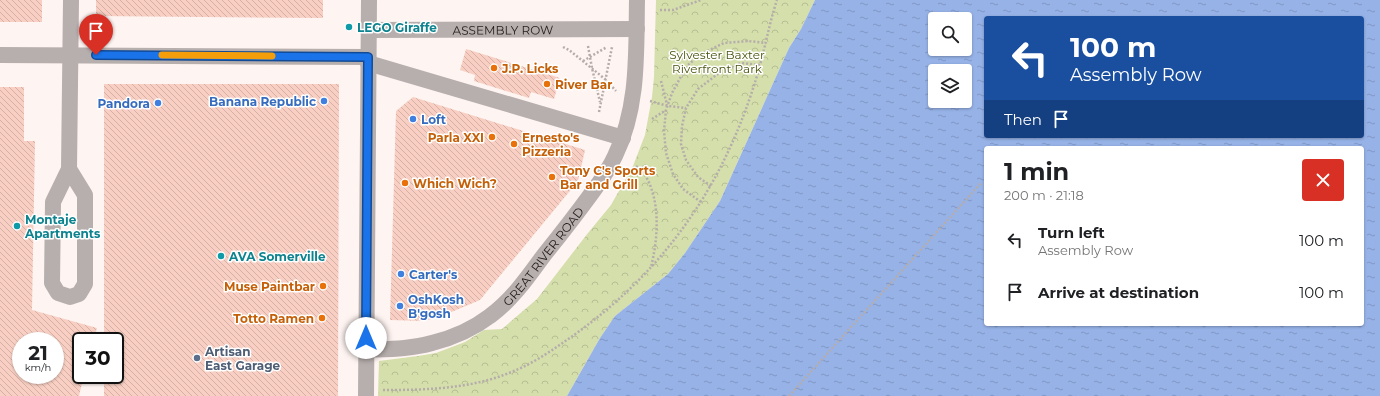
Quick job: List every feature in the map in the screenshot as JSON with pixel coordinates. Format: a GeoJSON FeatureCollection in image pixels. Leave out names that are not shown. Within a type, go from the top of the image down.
{"type":"FeatureCollection","features":[{"type":"Feature","properties":{"kind":"street"},"geometry":{"type":"LineString","coordinates":[[69,169],[85,195],[85,284],[79,294],[70,297],[58,293],[52,283],[53,202],[69,169],[71,0]]}},
{"type":"Feature","properties":{"kind":"street"},"geometry":{"type":"LineString","coordinates":[[369,0],[366,350],[373,393]]}},
{"type":"Feature","properties":{"kind":"street","name":"GREAT RIVER ROAD"},"geometry":{"type":"LineString","coordinates":[[366,350],[412,347],[431,344],[470,329],[489,317],[521,286],[605,175],[623,138],[629,119],[635,82],[637,0]]}},
{"type":"Feature","properties":{"kind":"street","name":"ASSEMBLY ROW"},"geometry":{"type":"LineString","coordinates":[[368,30],[637,29]]}},
{"type":"Feature","properties":{"kind":"street"},"geometry":{"type":"LineString","coordinates":[[0,55],[368,60],[623,138]]}},
{"type":"Feature","properties":{"kind":"path"},"geometry":{"type":"LineString","coordinates":[[660,10],[673,10],[701,0]]}},
{"type":"Feature","properties":{"kind":"path"},"geometry":{"type":"LineString","coordinates":[[373,393],[446,388],[491,379],[509,373],[546,354],[584,328],[624,294],[651,268],[679,234],[711,186],[740,123],[760,65],[777,0]]}},
{"type":"Feature","properties":{"kind":"path"},"geometry":{"type":"LineString","coordinates":[[701,202],[683,189],[673,174],[666,153],[664,131],[666,110],[672,93],[686,67],[699,55],[724,43],[748,41],[766,43]]}},
{"type":"Feature","properties":{"kind":"path"},"geometry":{"type":"LineString","coordinates":[[588,43],[600,103]]}},
{"type":"Feature","properties":{"kind":"path"},"geometry":{"type":"LineString","coordinates":[[583,61],[612,44],[596,130]]}},
{"type":"Feature","properties":{"kind":"path"},"geometry":{"type":"LineString","coordinates":[[560,45],[570,50],[605,79],[618,92]]}},
{"type":"Feature","properties":{"kind":"path"},"geometry":{"type":"LineString","coordinates":[[711,186],[698,177],[686,160],[681,144],[682,126],[686,108],[698,89],[719,73],[741,63],[760,65]]}},
{"type":"Feature","properties":{"kind":"path"},"geometry":{"type":"LineString","coordinates":[[661,81],[668,106]]}},
{"type":"Feature","properties":{"kind":"path"},"geometry":{"type":"LineString","coordinates":[[644,100],[668,106],[686,108]]}},
{"type":"Feature","properties":{"kind":"path"},"geometry":{"type":"LineString","coordinates":[[652,119],[666,110]]}},
{"type":"Feature","properties":{"kind":"path"},"geometry":{"type":"LineString","coordinates":[[636,166],[644,174],[651,190],[655,206],[658,229],[656,248],[651,268]]}},
{"type":"Feature","properties":{"kind":"path"},"geometry":{"type":"LineString","coordinates":[[790,396],[981,183]]}},
{"type":"Feature","properties":{"kind":"green space","name":"Sylvester Baxter Riverfront Park"},"geometry":{"type":"Polygon","coordinates":[[[656,0],[815,0],[801,29],[789,48],[720,201],[685,253],[668,274],[615,316],[600,338],[567,396],[378,396],[379,361],[436,353],[465,342],[484,330],[502,329],[537,299],[611,205],[633,166],[645,135],[654,77],[656,0]]]}},
{"type":"Feature","properties":{"kind":"water"},"geometry":{"type":"Polygon","coordinates":[[[815,0],[1380,0],[1380,396],[567,396],[600,338],[615,316],[668,274],[685,253],[720,201],[789,48],[801,29],[815,0]]]}},
{"type":"Feature","properties":{"kind":"building"},"geometry":{"type":"Polygon","coordinates":[[[0,0],[42,0],[42,22],[0,22],[0,0]]]}},
{"type":"Feature","properties":{"kind":"building"},"geometry":{"type":"Polygon","coordinates":[[[96,0],[323,0],[323,18],[96,16],[96,0]]]}},
{"type":"Feature","properties":{"kind":"building"},"geometry":{"type":"Polygon","coordinates":[[[466,49],[560,78],[554,99],[531,92],[529,98],[474,81],[475,75],[460,70],[466,49]]]}},
{"type":"Feature","properties":{"kind":"building","name":"AVA Somerville"},"geometry":{"type":"Polygon","coordinates":[[[104,84],[339,84],[338,396],[104,396],[104,384],[124,384],[124,332],[104,332],[104,84]]]}},
{"type":"Feature","properties":{"kind":"building","name":"Montaje Apartments"},"geometry":{"type":"Polygon","coordinates":[[[0,87],[24,87],[24,141],[35,141],[32,310],[97,328],[96,332],[72,332],[72,384],[82,384],[79,396],[0,396],[0,87]]]}},
{"type":"Feature","properties":{"kind":"building"},"geometry":{"type":"Polygon","coordinates":[[[413,97],[585,150],[578,181],[480,300],[425,321],[390,320],[396,111],[413,97]]]}},
{"type":"Feature","properties":{"kind":"slow traffic"},"geometry":{"type":"LineString","coordinates":[[162,55],[272,56]]}},
{"type":"Feature","properties":{"kind":"place","name":"LEGO Giraffe"},"geometry":{"type":"Point","coordinates":[349,27]}},
{"type":"Feature","properties":{"kind":"place","name":"J.P. Licks"},"geometry":{"type":"Point","coordinates":[494,68]}},
{"type":"Feature","properties":{"kind":"place","name":"River Bar"},"geometry":{"type":"Point","coordinates":[547,84]}},
{"type":"Feature","properties":{"kind":"place","name":"Banana Republic"},"geometry":{"type":"Point","coordinates":[324,101]}},
{"type":"Feature","properties":{"kind":"place","name":"Pandora"},"geometry":{"type":"Point","coordinates":[158,103]}},
{"type":"Feature","properties":{"kind":"place","name":"Loft"},"geometry":{"type":"Point","coordinates":[413,119]}},
{"type":"Feature","properties":{"kind":"place","name":"Parla XXI"},"geometry":{"type":"Point","coordinates":[492,137]}},
{"type":"Feature","properties":{"kind":"place","name":"Ernesto's Pizzeria"},"geometry":{"type":"Point","coordinates":[514,144]}},
{"type":"Feature","properties":{"kind":"place","name":"Tony C's Sports Bar and Grill"},"geometry":{"type":"Point","coordinates":[552,177]}},
{"type":"Feature","properties":{"kind":"place","name":"Which Wich?"},"geometry":{"type":"Point","coordinates":[405,183]}},
{"type":"Feature","properties":{"kind":"place","name":"Montaje Apartments"},"geometry":{"type":"Point","coordinates":[17,226]}},
{"type":"Feature","properties":{"kind":"place","name":"AVA Somerville"},"geometry":{"type":"Point","coordinates":[221,256]}},
{"type":"Feature","properties":{"kind":"place","name":"Carter's"},"geometry":{"type":"Point","coordinates":[401,274]}},
{"type":"Feature","properties":{"kind":"place","name":"Muse Paintbar"},"geometry":{"type":"Point","coordinates":[323,286]}},
{"type":"Feature","properties":{"kind":"place","name":"OshKosh B'gosh"},"geometry":{"type":"Point","coordinates":[400,306]}},
{"type":"Feature","properties":{"kind":"place","name":"Totto Ramen"},"geometry":{"type":"Point","coordinates":[322,318]}},
{"type":"Feature","properties":{"kind":"place","name":"Artisan East Garage"},"geometry":{"type":"Point","coordinates":[197,358]}},
{"type":"Feature","properties":{"kind":"route"},"geometry":{"type":"LineString","coordinates":[[96,55],[368,57],[366,338]]}}]}
